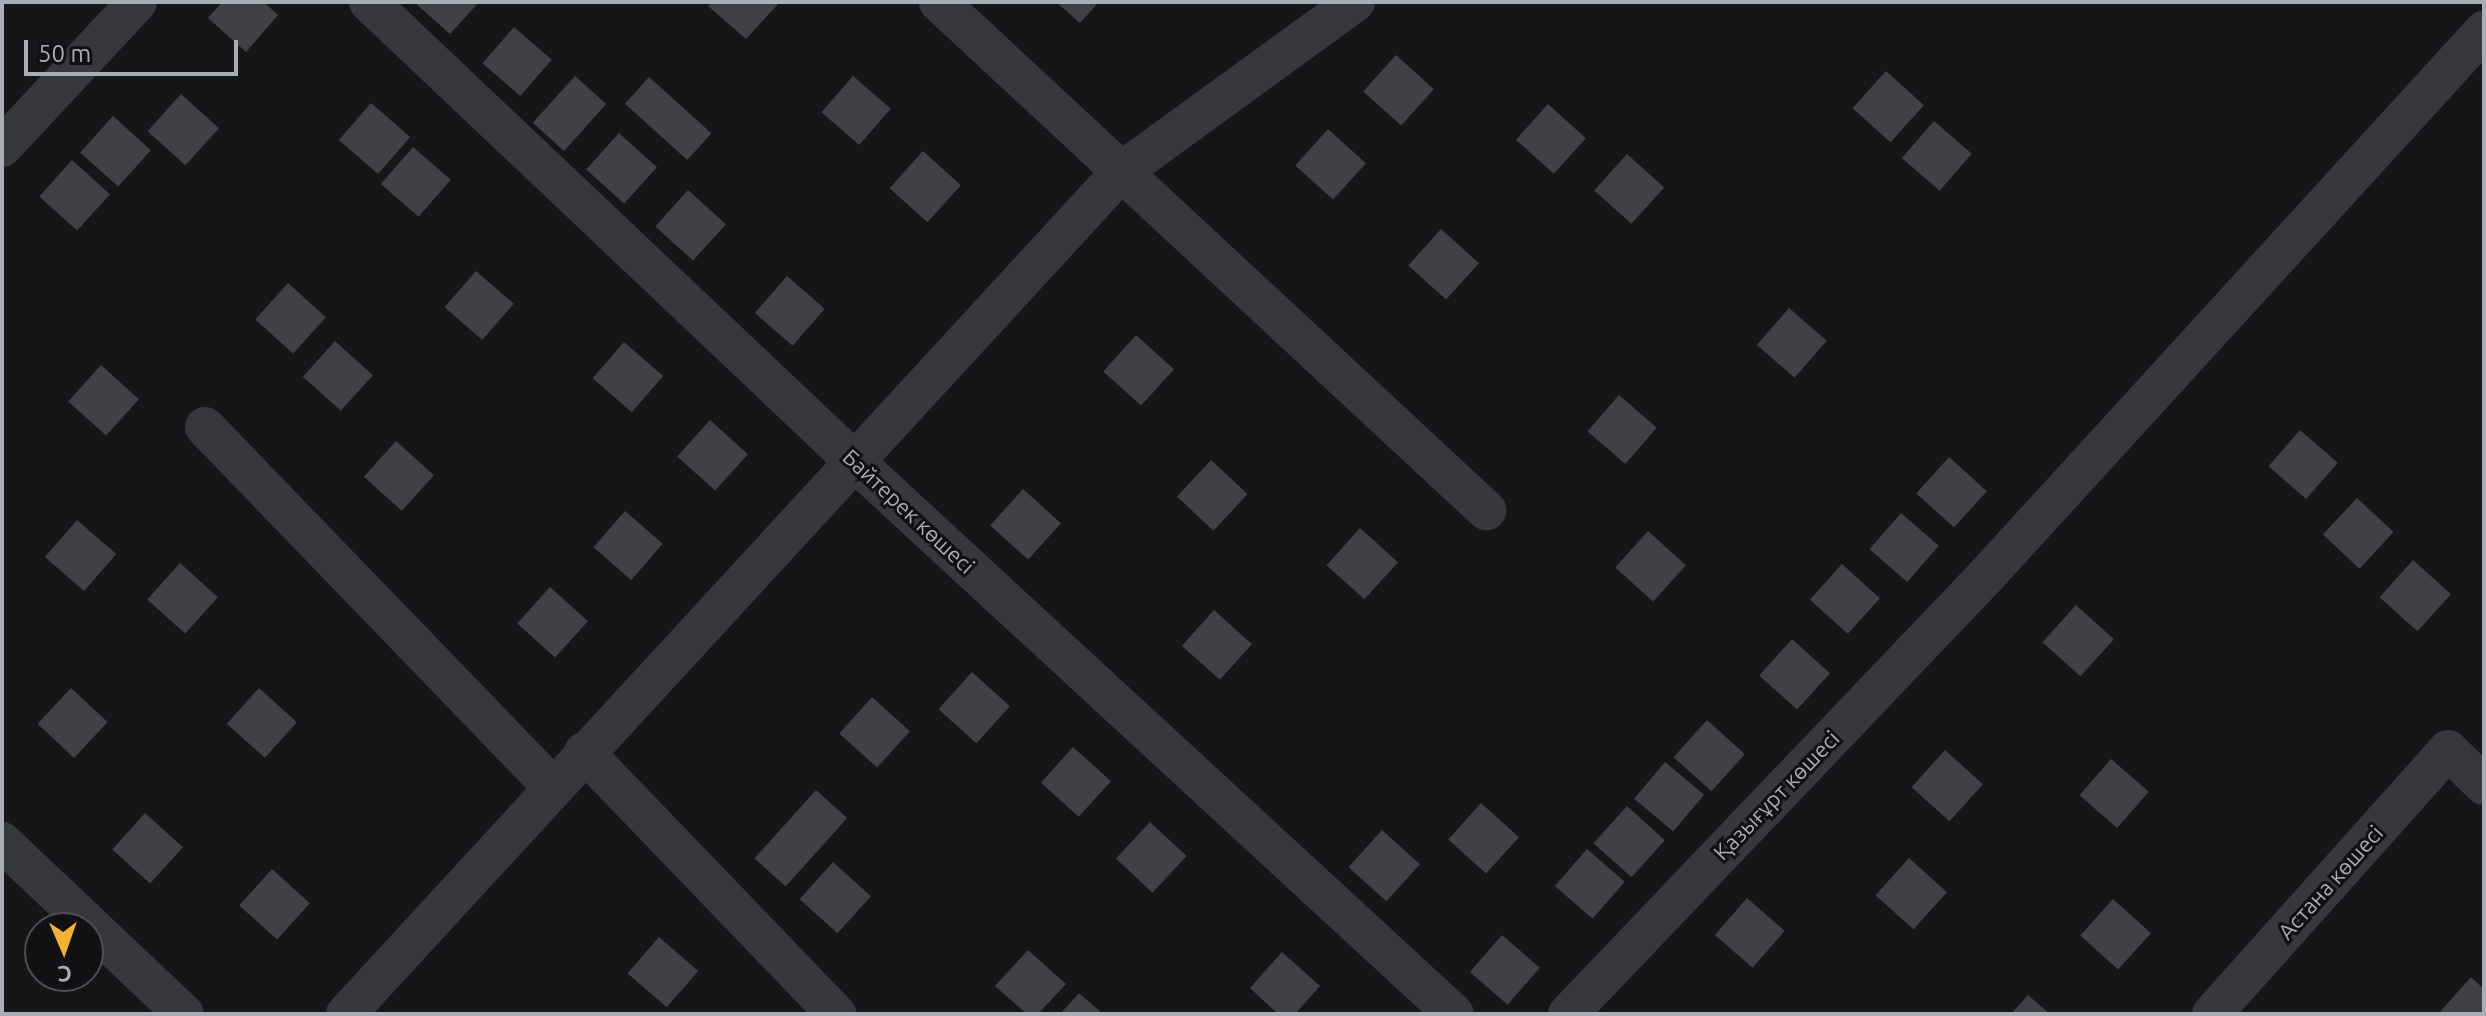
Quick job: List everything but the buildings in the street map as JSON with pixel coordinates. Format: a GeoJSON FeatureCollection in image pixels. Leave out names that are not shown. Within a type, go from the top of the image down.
{"type":"FeatureCollection","features":[{"type":"Feature","properties":{"kind":"street"},"geometry":{"type":"LineString","coordinates":[[2,147],[137,2]]}},
{"type":"Feature","properties":{"kind":"street","name":"Байтерек көшесі"},"geometry":{"type":"LineString","coordinates":[[369,2],[854,461],[1454,1014]]}},
{"type":"Feature","properties":{"kind":"street"},"geometry":{"type":"LineString","coordinates":[[939,2],[1486,510]]}},
{"type":"Feature","properties":{"kind":"street"},"geometry":{"type":"LineString","coordinates":[[346,1014],[552,786],[1121,172],[1355,2]]}},
{"type":"Feature","properties":{"kind":"street","name":"Қазығұрт көшесі"},"geometry":{"type":"LineString","coordinates":[[1568,1014],[1985,577],[2484,31]]}},
{"type":"Feature","properties":{"kind":"street"},"geometry":{"type":"LineString","coordinates":[[205,427],[552,786]]}},
{"type":"Feature","properties":{"kind":"street","name":"Астана көшесі"},"geometry":{"type":"LineString","coordinates":[[2212,1014],[2448,750],[2484,785]]}},
{"type":"Feature","properties":{"kind":"street"},"geometry":{"type":"LineString","coordinates":[[584,752],[836,1014]]}},
{"type":"Feature","properties":{"kind":"street"},"geometry":{"type":"LineString","coordinates":[[2,842],[184,1014]]}}]}
